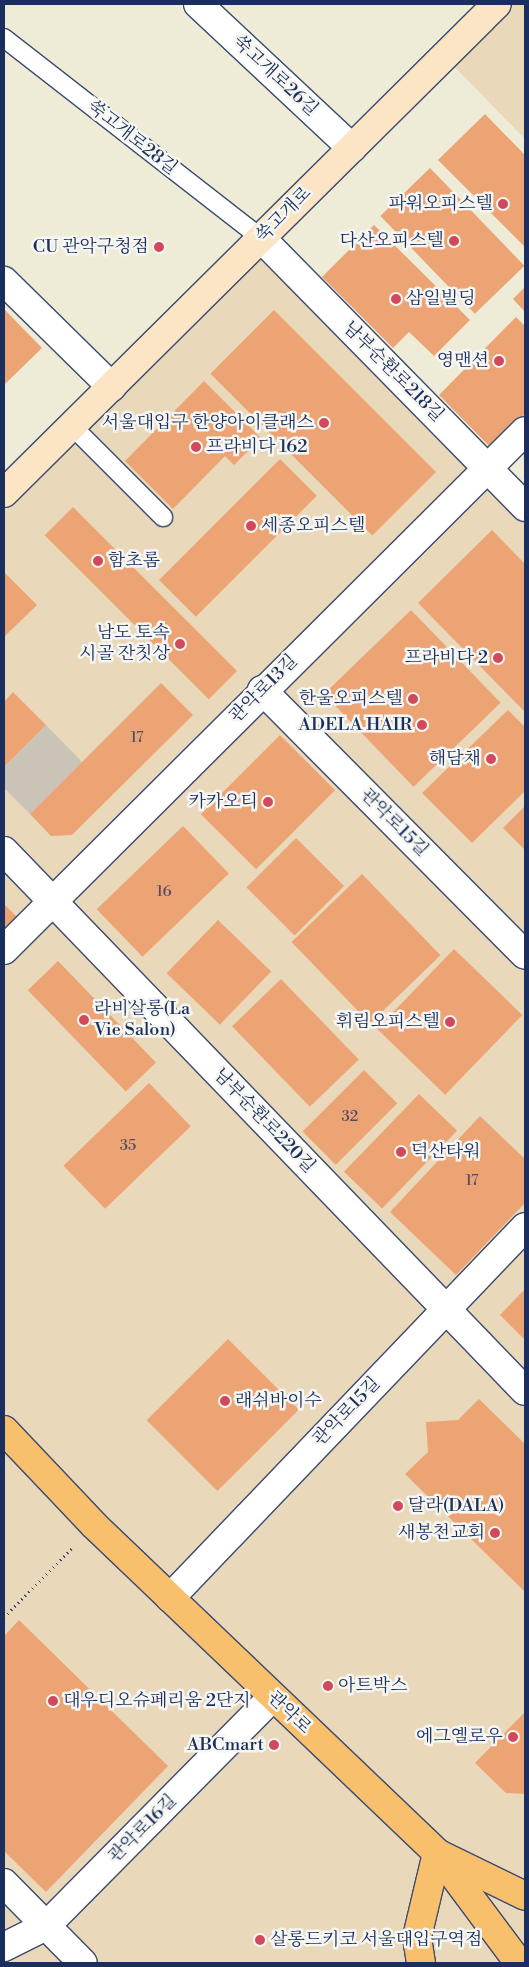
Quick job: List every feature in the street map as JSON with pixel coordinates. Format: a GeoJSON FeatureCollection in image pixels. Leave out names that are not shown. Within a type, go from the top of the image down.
{"type":"FeatureCollection","features":[{"type":"Feature","properties":{"kind":"main road","name":"쑥고개로"},"geometry":{"type":"LineString","coordinates":[[4,493],[497,4]]}},
{"type":"Feature","properties":{"kind":"main road","name":"관악로"},"geometry":{"type":"LineString","coordinates":[[4,1430],[94,1525],[272,1698],[437,1853],[519,1963]]}},
{"type":"Feature","properties":{"kind":"main road"},"geometry":{"type":"LineString","coordinates":[[421,1963],[417,1937],[437,1853],[525,1896]]}},
{"type":"Feature","properties":{"kind":"street","name":"쑥고개로26길"},"geometry":{"type":"LineString","coordinates":[[198,4],[352,148]]}},
{"type":"Feature","properties":{"kind":"street","name":"남부순환로218길"},"geometry":{"type":"LineString","coordinates":[[261,238],[525,507]]}},
{"type":"Feature","properties":{"kind":"street"},"geometry":{"type":"LineString","coordinates":[[4,281],[112,387]]}},
{"type":"Feature","properties":{"kind":"street","name":"관악로13길"},"geometry":{"type":"LineString","coordinates":[[4,950],[262,690],[525,430]]}},
{"type":"Feature","properties":{"kind":"street","name":"관악로15길"},"geometry":{"type":"LineString","coordinates":[[262,690],[525,955]]}},
{"type":"Feature","properties":{"kind":"street","name":"남부순환로220길"},"geometry":{"type":"LineString","coordinates":[[4,851],[444,1310],[525,1391]]}},
{"type":"Feature","properties":{"kind":"street","name":"관악로15길"},"geometry":{"type":"LineString","coordinates":[[170,1598],[525,1227]]}},
{"type":"Feature","properties":{"kind":"street","name":"관악로16길"},"geometry":{"type":"LineString","coordinates":[[4,1946],[46,1926],[272,1698]]}},
{"type":"Feature","properties":{"kind":"street"},"geometry":{"type":"LineString","coordinates":[[4,1883],[83,1963]]}},
{"type":"Feature","properties":{"kind":"lane","name":"쑥고개로28길"},"geometry":{"type":"LineString","coordinates":[[4,38],[261,238]]}},
{"type":"Feature","properties":{"kind":"lane"},"geometry":{"type":"LineString","coordinates":[[72,426],[163,517]]}},
{"type":"Feature","properties":{"kind":"path"},"geometry":{"type":"LineString","coordinates":[[4,1617],[94,1525]]}},
{"type":"Feature","properties":{"kind":"shaded area"},"geometry":{"type":"Polygon","coordinates":[[[497,4],[525,4],[525,139],[444,56],[497,4]]]}},
{"type":"Feature","properties":{"kind":"shaded area"},"geometry":{"type":"Polygon","coordinates":[[[261,238],[525,507],[525,1963],[4,1963],[4,493],[261,238]]]}},
{"type":"Feature","properties":{"kind":"shaded area"},"geometry":{"type":"Polygon","coordinates":[[[46,725],[82,762],[30,814],[4,788],[4,767],[46,725]]]}},
{"type":"Feature","properties":{"kind":"building","name":"파워오피스텔"},"geometry":{"type":"Polygon","coordinates":[[[485,114],[525,155],[525,247],[438,160],[485,114]]]}},
{"type":"Feature","properties":{"kind":"building","name":"다산오피스텔"},"geometry":{"type":"Polygon","coordinates":[[[430,168],[524,266],[475,314],[380,216],[430,168]]]}},
{"type":"Feature","properties":{"kind":"building","name":"삼일빌딩"},"geometry":{"type":"Polygon","coordinates":[[[374,225],[470,320],[434,356],[409,332],[393,348],[322,277],[374,225]]]}},
{"type":"Feature","properties":{"kind":"building"},"geometry":{"type":"Polygon","coordinates":[[[525,287],[525,312],[513,299],[525,287]]]}},
{"type":"Feature","properties":{"kind":"building"},"geometry":{"type":"Polygon","coordinates":[[[4,309],[42,348],[4,385],[4,309]]]}},
{"type":"Feature","properties":{"kind":"building","name":"서울대입구 한양아이클래스"},"geometry":{"type":"Polygon","coordinates":[[[274,310],[436,472],[372,536],[210,374],[274,310]]]}},
{"type":"Feature","properties":{"kind":"building","name":"영맨션"},"geometry":{"type":"Polygon","coordinates":[[[516,317],[525,326],[525,414],[491,448],[439,395],[516,317]]]}},
{"type":"Feature","properties":{"kind":"building","name":"프라비다 162"},"geometry":{"type":"Polygon","coordinates":[[[204,381],[261,438],[234,465],[225,456],[173,509],[125,461],[204,381]]]}},
{"type":"Feature","properties":{"kind":"building","name":"세종오피스텔"},"geometry":{"type":"Polygon","coordinates":[[[280,459],[317,496],[196,617],[159,580],[280,459]]]}},
{"type":"Feature","properties":{"kind":"building"},"geometry":{"type":"Polygon","coordinates":[[[73,507],[237,671],[209,699],[45,535],[73,507]]]}},
{"type":"Feature","properties":{"kind":"building","name":"프라비다 2"},"geometry":{"type":"Polygon","coordinates":[[[492,530],[525,564],[525,712],[418,603],[492,530]]]}},
{"type":"Feature","properties":{"kind":"building"},"geometry":{"type":"Polygon","coordinates":[[[4,572],[37,605],[4,637],[4,572]]]}},
{"type":"Feature","properties":{"kind":"building","name":"한울오피스텔"},"geometry":{"type":"Polygon","coordinates":[[[411,610],[501,703],[414,787],[324,694],[411,610]]]}},
{"type":"Feature","properties":{"kind":"building"},"geometry":{"type":"Polygon","coordinates":[[[161,683],[193,715],[72,835],[51,836],[30,814],[161,683]]]}},
{"type":"Feature","properties":{"kind":"building"},"geometry":{"type":"Polygon","coordinates":[[[13,692],[46,725],[4,767],[4,702],[13,692]]]}},
{"type":"Feature","properties":{"kind":"building","name":"해담채"},"geometry":{"type":"Polygon","coordinates":[[[508,710],[525,727],[525,791],[472,843],[422,793],[508,710]]]}},
{"type":"Feature","properties":{"kind":"building","name":"카카오티"},"geometry":{"type":"Polygon","coordinates":[[[280,735],[335,790],[256,869],[201,814],[280,735]]]}},
{"type":"Feature","properties":{"kind":"building"},"geometry":{"type":"Polygon","coordinates":[[[525,806],[525,850],[503,828],[525,806]]]}},
{"type":"Feature","properties":{"kind":"building"},"geometry":{"type":"Polygon","coordinates":[[[183,826],[229,873],[143,957],[97,909],[183,826]]]}},
{"type":"Feature","properties":{"kind":"building"},"geometry":{"type":"Polygon","coordinates":[[[296,838],[344,886],[295,936],[247,887],[296,838]]]}},
{"type":"Feature","properties":{"kind":"building"},"geometry":{"type":"Polygon","coordinates":[[[362,874],[440,955],[370,1023],[292,942],[362,874]]]}},
{"type":"Feature","properties":{"kind":"building"},"geometry":{"type":"Polygon","coordinates":[[[4,904],[18,918],[4,932],[4,904]]]}},
{"type":"Feature","properties":{"kind":"building"},"geometry":{"type":"Polygon","coordinates":[[[218,920],[271,971],[220,1025],[167,973],[218,920]]]}},
{"type":"Feature","properties":{"kind":"building","name":"휘림오피스텔"},"geometry":{"type":"Polygon","coordinates":[[[454,949],[522,1015],[445,1095],[377,1029],[454,949]]]}},
{"type":"Feature","properties":{"kind":"building"},"geometry":{"type":"Polygon","coordinates":[[[58,961],[156,1062],[126,1092],[28,990],[58,961]]]}},
{"type":"Feature","properties":{"kind":"building"},"geometry":{"type":"Polygon","coordinates":[[[281,979],[359,1060],[310,1107],[232,1026],[281,979]]]}},
{"type":"Feature","properties":{"kind":"building"},"geometry":{"type":"Polygon","coordinates":[[[364,1070],[397,1103],[336,1165],[302,1132],[364,1070]]]}},
{"type":"Feature","properties":{"kind":"building"},"geometry":{"type":"Polygon","coordinates":[[[149,1083],[191,1126],[105,1209],[63,1166],[149,1083]]]}},
{"type":"Feature","properties":{"kind":"building","name":"덕산타워"},"geometry":{"type":"Polygon","coordinates":[[[419,1094],[457,1131],[382,1209],[344,1172],[419,1094]]]}},
{"type":"Feature","properties":{"kind":"building"},"geometry":{"type":"Polygon","coordinates":[[[480,1116],[525,1159],[525,1203],[456,1275],[390,1212],[480,1116]]]}},
{"type":"Feature","properties":{"kind":"building"},"geometry":{"type":"Polygon","coordinates":[[[525,1289],[525,1340],[500,1315],[525,1289]]]}},
{"type":"Feature","properties":{"kind":"building"},"geometry":{"type":"Polygon","coordinates":[[[228,1339],[299,1410],[217,1491],[147,1420],[228,1339]]]}},
{"type":"Feature","properties":{"kind":"building","name":"새봉천교회"},"geometry":{"type":"Polygon","coordinates":[[[479,1399],[525,1444],[525,1592],[405,1474],[428,1452],[426,1422],[458,1420],[479,1399]]]}},
{"type":"Feature","properties":{"kind":"building","name":"대우디오슈페리움 2단지"},"geometry":{"type":"Polygon","coordinates":[[[19,1620],[168,1766],[46,1892],[4,1851],[4,1636],[19,1620]]]}},
{"type":"Feature","properties":{"kind":"building","name":"에그옐로우"},"geometry":{"type":"Polygon","coordinates":[[[525,1712],[525,1794],[506,1793],[475,1763],[525,1712]]]}},
{"type":"Feature","properties":{"kind":"place","name":"파워오피스텔"},"geometry":{"type":"Point","coordinates":[503,204]}},
{"type":"Feature","properties":{"kind":"place","name":"다산오피스텔"},"geometry":{"type":"Point","coordinates":[454,241]}},
{"type":"Feature","properties":{"kind":"place","name":"CU 관악구청점"},"geometry":{"type":"Point","coordinates":[159,247]}},
{"type":"Feature","properties":{"kind":"place","name":"삼일빌딩"},"geometry":{"type":"Point","coordinates":[396,299]}},
{"type":"Feature","properties":{"kind":"place","name":"영맨션"},"geometry":{"type":"Point","coordinates":[499,361]}},
{"type":"Feature","properties":{"kind":"place","name":"서울대입구 한양아이클래스"},"geometry":{"type":"Point","coordinates":[324,423]}},
{"type":"Feature","properties":{"kind":"place","name":"프라비다 162"},"geometry":{"type":"Point","coordinates":[196,447]}},
{"type":"Feature","properties":{"kind":"place","name":"세종오피스텔"},"geometry":{"type":"Point","coordinates":[251,526]}},
{"type":"Feature","properties":{"kind":"place","name":"함초롬"},"geometry":{"type":"Point","coordinates":[98,561]}},
{"type":"Feature","properties":{"kind":"place","name":"남도 토속 시골 잔칫상"},"geometry":{"type":"Point","coordinates":[180,644]}},
{"type":"Feature","properties":{"kind":"place","name":"프라비다 2"},"geometry":{"type":"Point","coordinates":[498,658]}},
{"type":"Feature","properties":{"kind":"place","name":"한울오피스텔"},"geometry":{"type":"Point","coordinates":[413,699]}},
{"type":"Feature","properties":{"kind":"place","name":"ADELA HAIR"},"geometry":{"type":"Point","coordinates":[422,725]}},
{"type":"Feature","properties":{"kind":"place","name":"해담채"},"geometry":{"type":"Point","coordinates":[491,759]}},
{"type":"Feature","properties":{"kind":"place","name":"카카오티"},"geometry":{"type":"Point","coordinates":[268,802]}},
{"type":"Feature","properties":{"kind":"place","name":"라비살롱(La Vie Salon)"},"geometry":{"type":"Point","coordinates":[84,1020]}},
{"type":"Feature","properties":{"kind":"place","name":"휘림오피스텔"},"geometry":{"type":"Point","coordinates":[450,1022]}},
{"type":"Feature","properties":{"kind":"place","name":"덕산타워"},"geometry":{"type":"Point","coordinates":[401,1152]}},
{"type":"Feature","properties":{"kind":"place","name":"래쉬바이수"},"geometry":{"type":"Point","coordinates":[225,1401]}},
{"type":"Feature","properties":{"kind":"place","name":"달라(DALA)"},"geometry":{"type":"Point","coordinates":[398,1506]}},
{"type":"Feature","properties":{"kind":"place","name":"새봉천교회"},"geometry":{"type":"Point","coordinates":[495,1533]}},
{"type":"Feature","properties":{"kind":"place","name":"아트박스"},"geometry":{"type":"Point","coordinates":[328,1686]}},
{"type":"Feature","properties":{"kind":"place","name":"대우디오슈페리움 2단지"},"geometry":{"type":"Point","coordinates":[53,1701]}},
{"type":"Feature","properties":{"kind":"place","name":"에그옐로우"},"geometry":{"type":"Point","coordinates":[513,1737]}},
{"type":"Feature","properties":{"kind":"place","name":"ABCmart"},"geometry":{"type":"Point","coordinates":[274,1745]}},
{"type":"Feature","properties":{"kind":"place","name":"살롱드키코 서울대입구역점"},"geometry":{"type":"Point","coordinates":[260,1940]}}]}
